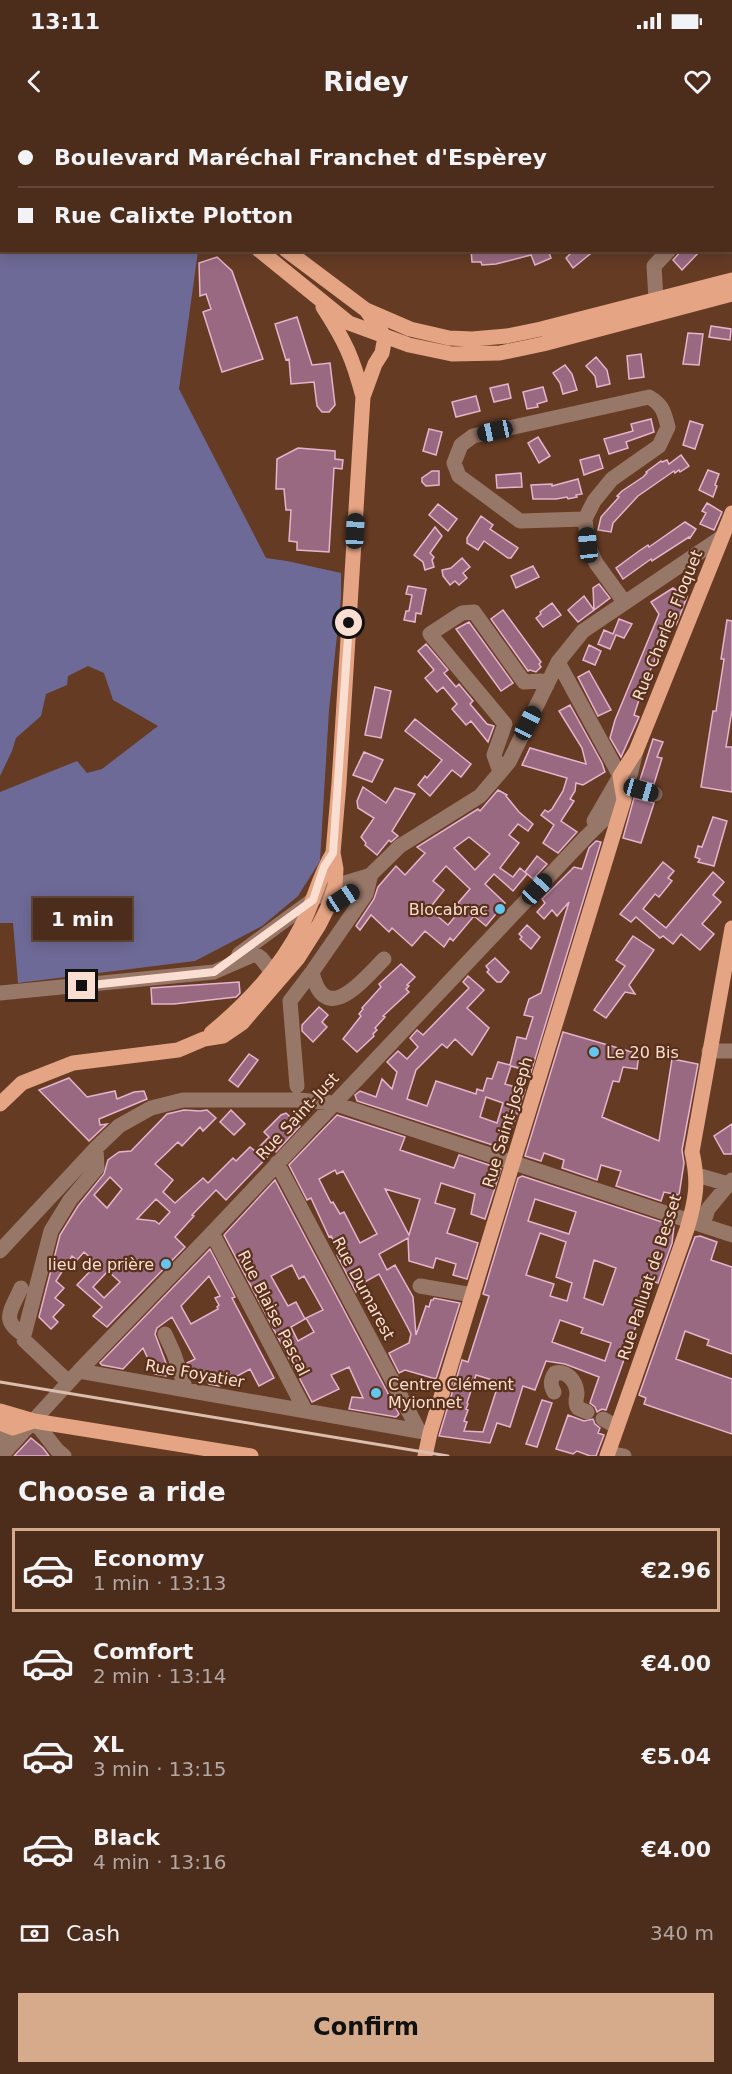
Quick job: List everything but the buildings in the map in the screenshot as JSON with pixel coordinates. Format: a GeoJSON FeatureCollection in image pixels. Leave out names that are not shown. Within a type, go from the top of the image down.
{"type":"FeatureCollection","features":[{"type":"Feature","properties":{"kind":"main road"},"geometry":{"type":"LineString","coordinates":[[262,252],[350,323],[409,345],[452,354],[500,353],[732,294]]}},
{"type":"Feature","properties":{"kind":"main road"},"geometry":{"type":"LineString","coordinates":[[300,257],[366,310],[430,335],[472,339],[507,336],[541,329],[732,280]]}},
{"type":"Feature","properties":{"kind":"main road"},"geometry":{"type":"LineString","coordinates":[[314,293],[344,340],[355,365],[363,397]]}},
{"type":"Feature","properties":{"kind":"main road"},"geometry":{"type":"LineString","coordinates":[[711,301],[732,308]]}},
{"type":"Feature","properties":{"kind":"main road"},"geometry":{"type":"LineString","coordinates":[[0,1104],[22,1083],[73,1063],[178,1050],[204,1039],[223,1036],[242,1023],[301,952],[320,925],[335,886],[336,869],[333,853],[363,397],[375,364],[382,353],[385,337],[366,310]]}},
{"type":"Feature","properties":{"kind":"main road"},"geometry":{"type":"LineString","coordinates":[[382,353],[409,345]]}},
{"type":"Feature","properties":{"kind":"main road","name":"Rue Charles Floquet"},"geometry":{"type":"LineString","coordinates":[[624,787],[636,751],[732,513]]}},
{"type":"Feature","properties":{"kind":"main road","name":"Rue Saint-Joseph"},"geometry":{"type":"LineString","coordinates":[[425,1456],[424,1432],[473,1295],[624,787]]}},
{"type":"Feature","properties":{"kind":"main road"},"geometry":{"type":"LineString","coordinates":[[204,1039],[236,1013],[285,957],[303,924],[324,867],[333,853]]}},
{"type":"Feature","properties":{"kind":"main road","name":"Rue Palluat de Besset"},"geometry":{"type":"LineString","coordinates":[[608,1455],[696,1223],[697,1175],[692,1152],[709,1051],[728,972],[732,928]]}},
{"type":"Feature","properties":{"kind":"main road"},"geometry":{"type":"LineString","coordinates":[[0,1411],[34,1421],[251,1456]]}},
{"type":"Feature","properties":{"kind":"main road"},"geometry":{"type":"LineString","coordinates":[[6,1425],[34,1421]]}},
{"type":"Feature","properties":{"kind":"street"},"geometry":{"type":"LineString","coordinates":[[656,299],[654,267],[667,252]]}},
{"type":"Feature","properties":{"kind":"street"},"geometry":{"type":"LineString","coordinates":[[585,519],[520,520],[459,476],[454,463],[461,445],[473,436],[649,397],[658,403],[663,408],[668,428],[659,446],[612,479],[594,501],[585,519],[588,545],[596,563],[625,603]]}},
{"type":"Feature","properties":{"kind":"street"},"geometry":{"type":"LineString","coordinates":[[328,907],[357,888],[400,846],[480,796],[509,762],[558,662],[583,631],[722,537]]}},
{"type":"Feature","properties":{"kind":"street"},"geometry":{"type":"LineString","coordinates":[[500,772],[494,755],[505,724],[430,634],[462,613],[474,612],[524,681],[541,681],[547,685]]}},
{"type":"Feature","properties":{"kind":"street"},"geometry":{"type":"LineString","coordinates":[[558,662],[624,787],[655,794]]}},
{"type":"Feature","properties":{"kind":"street","name":"Rue Saint-Just"},"geometry":{"type":"LineString","coordinates":[[586,837],[624,787]]}},
{"type":"Feature","properties":{"kind":"street","name":"Rue Saint-Just"},"geometry":{"type":"LineString","coordinates":[[1,1456],[74,1376],[586,837],[624,787]]}},
{"type":"Feature","properties":{"kind":"street"},"geometry":{"type":"LineString","coordinates":[[214,972],[335,886],[371,875]]}},
{"type":"Feature","properties":{"kind":"street"},"geometry":{"type":"LineString","coordinates":[[297,1086],[290,1000],[366,894],[371,875]]}},
{"type":"Feature","properties":{"kind":"street"},"geometry":{"type":"LineString","coordinates":[[0,993],[214,972],[255,954],[265,953],[285,957],[301,952]]}},
{"type":"Feature","properties":{"kind":"street"},"geometry":{"type":"LineString","coordinates":[[255,954],[272,972]]}},
{"type":"Feature","properties":{"kind":"street"},"geometry":{"type":"LineString","coordinates":[[312,972],[317,989],[323,994],[337,998],[350,993],[384,959]]}},
{"type":"Feature","properties":{"kind":"street"},"geometry":{"type":"LineString","coordinates":[[709,1051],[732,1052]]}},
{"type":"Feature","properties":{"kind":"street"},"geometry":{"type":"LineString","coordinates":[[0,1251],[119,1126],[151,1108],[183,1100],[298,1100],[333,1103],[732,1235]]}},
{"type":"Feature","properties":{"kind":"street"},"geometry":{"type":"LineString","coordinates":[[74,1376],[62,1376],[24,1340],[24,1335],[51,1231],[65,1207],[97,1168],[96,1148]]}},
{"type":"Feature","properties":{"kind":"street","name":"Rue Dumarest"},"geometry":{"type":"LineString","coordinates":[[277,1163],[424,1432]]}},
{"type":"Feature","properties":{"kind":"street"},"geometry":{"type":"LineString","coordinates":[[696,1223],[730,1182],[697,1175]]}},
{"type":"Feature","properties":{"kind":"street","name":"Rue Blaise Pascal"},"geometry":{"type":"LineString","coordinates":[[212,1233],[305,1410]]}},
{"type":"Feature","properties":{"kind":"street"},"geometry":{"type":"LineString","coordinates":[[420,1286],[455,1290],[473,1295]]}},
{"type":"Feature","properties":{"kind":"street"},"geometry":{"type":"LineString","coordinates":[[21,1288],[9,1318],[9,1324],[24,1335]]}},
{"type":"Feature","properties":{"kind":"street"},"geometry":{"type":"LineString","coordinates":[[165,1334],[186,1390]]}},
{"type":"Feature","properties":{"kind":"street"},"geometry":{"type":"LineString","coordinates":[[554,1392],[551,1386],[555,1373],[568,1374],[577,1392],[576,1404],[578,1408],[586,1412]]}},
{"type":"Feature","properties":{"kind":"street","name":"Rue Foyatier"},"geometry":{"type":"LineString","coordinates":[[74,1376],[186,1390],[424,1432]]}},
{"type":"Feature","properties":{"kind":"street"},"geometry":{"type":"LineString","coordinates":[[603,1419],[617,1427]]}},
{"type":"Feature","properties":{"kind":"street"},"geometry":{"type":"LineString","coordinates":[[34,1421],[64,1456]]}},
{"type":"Feature","properties":{"kind":"street"},"geometry":{"type":"LineString","coordinates":[[0,1438],[6,1425]]}},
{"type":"Feature","properties":{"kind":"street"},"geometry":{"type":"LineString","coordinates":[[608,1455],[624,1456]]}},
{"type":"Feature","properties":{"kind":"shaded area"},"geometry":{"type":"Polygon","coordinates":[[[0,252],[198,252],[179,389],[266,558],[341,573],[341,598],[329,710],[320,861],[298,896],[262,926],[195,961],[18,983],[13,923],[0,923],[0,792],[77,761],[87,773],[102,769],[158,726],[113,700],[104,673],[88,666],[68,676],[67,685],[46,694],[41,716],[16,738],[0,776],[0,252]]]}},
{"type":"Feature","properties":{"kind":"railway"},"geometry":{"type":"LineString","coordinates":[[0,1382],[448,1456]]}},
{"type":"Feature","properties":{"kind":"place","name":"Blocabrac"},"geometry":{"type":"Point","coordinates":[500,909]}},
{"type":"Feature","properties":{"kind":"place","name":"Le 20 Bis"},"geometry":{"type":"Point","coordinates":[594,1052]}},
{"type":"Feature","properties":{"kind":"place","name":"lieu de prière"},"geometry":{"type":"Point","coordinates":[166,1264]}},
{"type":"Feature","properties":{"kind":"place","name":"Centre Clément Myionnet"},"geometry":{"type":"Point","coordinates":[376,1393]}},
{"type":"Feature","properties":{"kind":"route"},"geometry":{"type":"LineString","coordinates":[[82,986],[214,972],[313,900],[324,867],[333,853],[349,623]]}}]}
